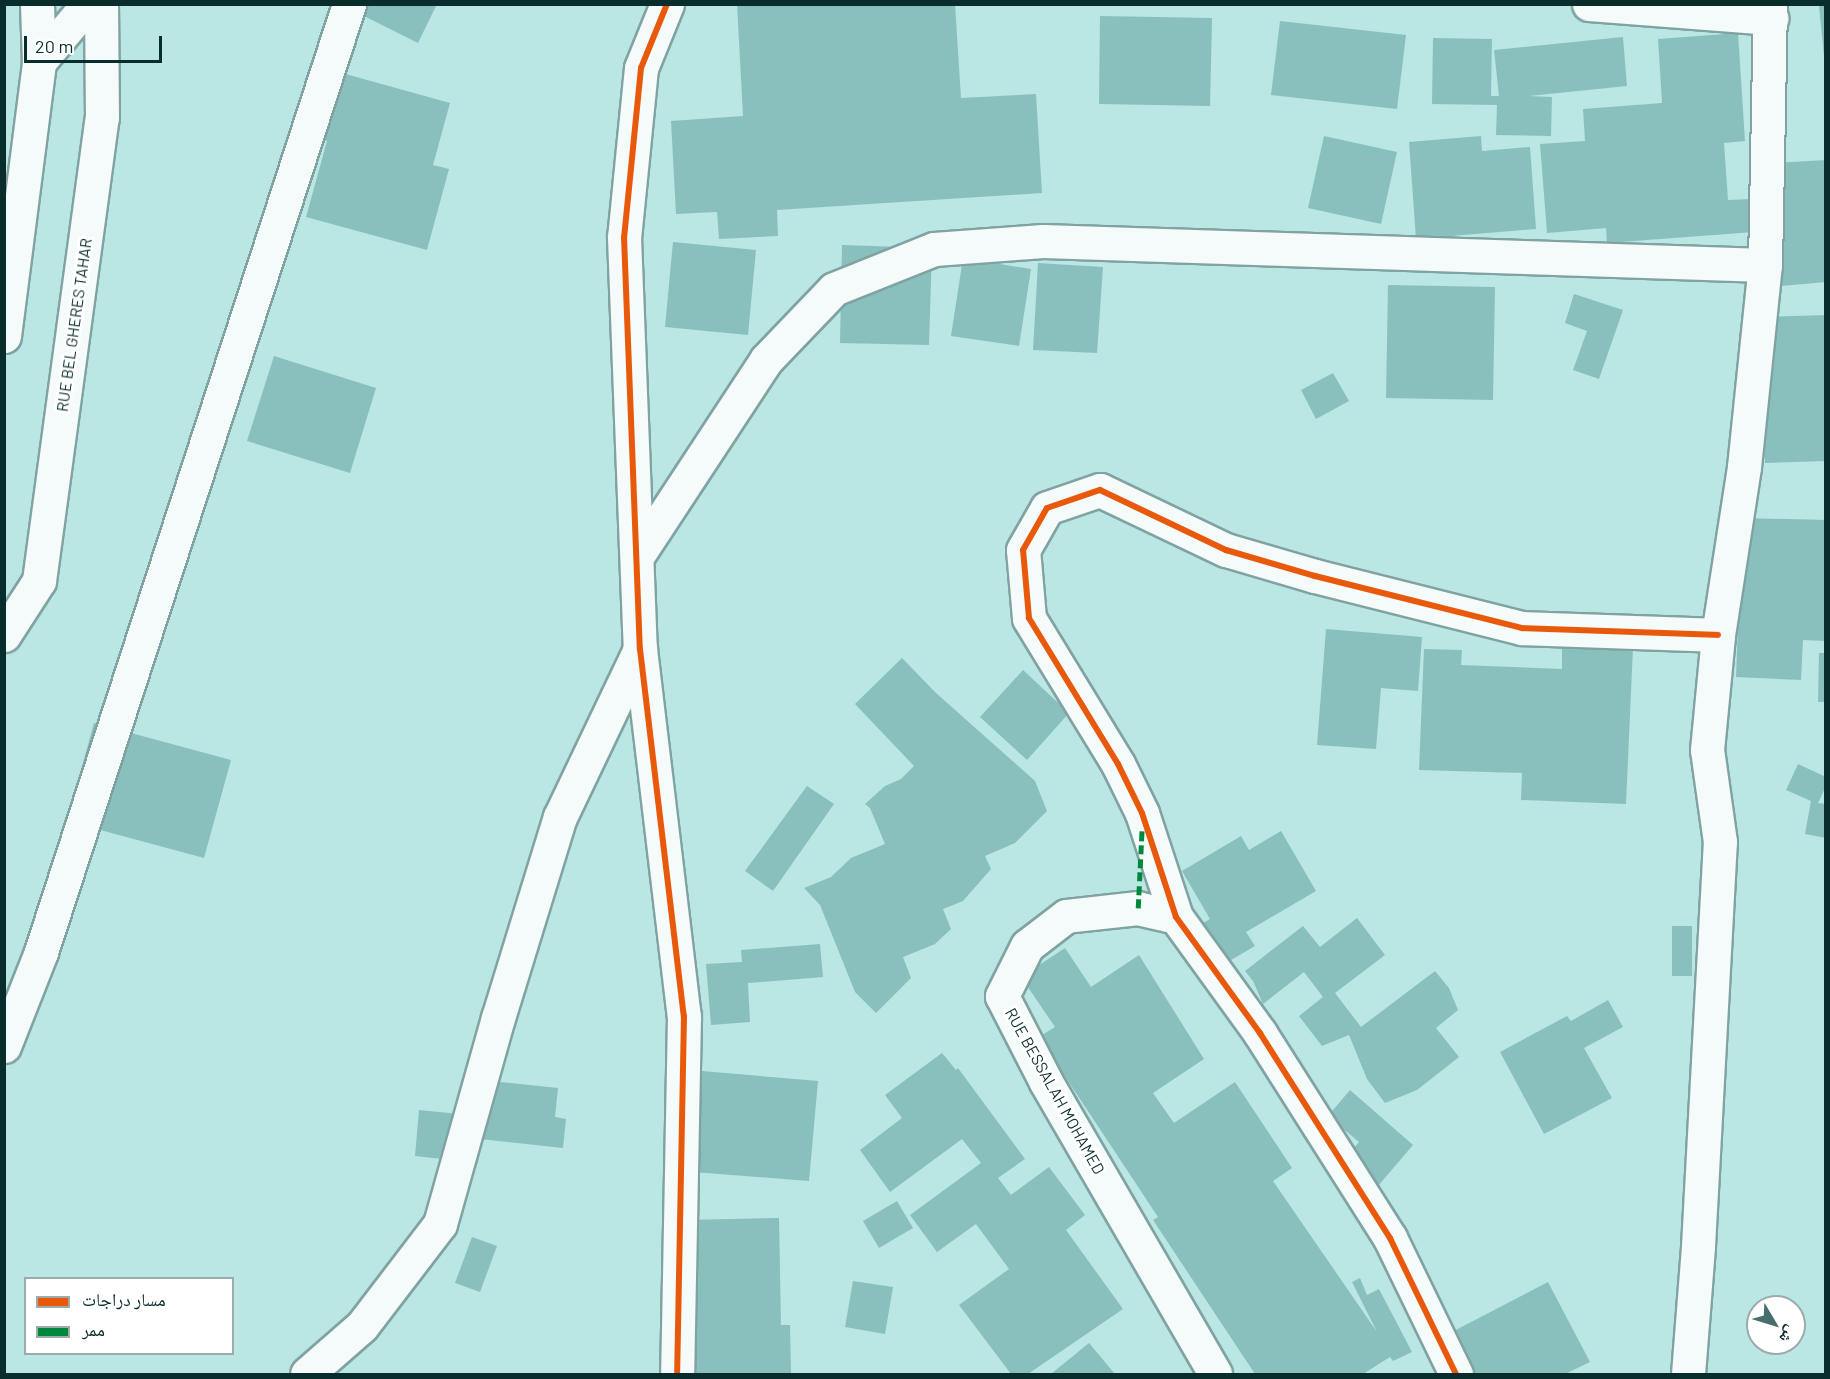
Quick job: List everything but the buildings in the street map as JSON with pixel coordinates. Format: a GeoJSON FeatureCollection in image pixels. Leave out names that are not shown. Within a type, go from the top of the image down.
{"type":"FeatureCollection","features":[{"type":"Feature","properties":{"kind":"street"},"geometry":{"type":"LineString","coordinates":[[4,336],[39,62],[37,4]]}},
{"type":"Feature","properties":{"kind":"street"},"geometry":{"type":"LineString","coordinates":[[39,62],[88,4]]}},
{"type":"Feature","properties":{"kind":"street","name":"RUE BEL GHERES TAHAR"},"geometry":{"type":"LineString","coordinates":[[4,635],[39,581],[102,118],[101,4]]}},
{"type":"Feature","properties":{"kind":"street"},"geometry":{"type":"LineString","coordinates":[[4,1046],[41,952],[349,4]]}},
{"type":"Feature","properties":{"kind":"street"},"geometry":{"type":"LineString","coordinates":[[667,4],[641,68],[624,237],[640,649],[684,1017],[677,1374]]}},
{"type":"Feature","properties":{"kind":"street"},"geometry":{"type":"LineString","coordinates":[[1589,4],[1771,11],[1765,265],[1744,467],[1718,635],[1707,750],[1720,842],[1698,1246],[1688,1374]]}},
{"type":"Feature","properties":{"kind":"street"},"geometry":{"type":"LineString","coordinates":[[638,555],[766,360],[826,297],[834,289],[934,249],[1043,242],[1765,265]]}},
{"type":"Feature","properties":{"kind":"street"},"geometry":{"type":"LineString","coordinates":[[1456,1374],[1390,1238],[1260,1034],[1176,917],[1142,813],[1118,764],[1029,618],[1023,550],[1047,508],[1100,490],[1226,550],[1316,576],[1522,628],[1718,635]]}},
{"type":"Feature","properties":{"kind":"street"},"geometry":{"type":"LineString","coordinates":[[307,1374],[362,1326],[441,1224],[498,1018],[560,817],[640,649]]}},
{"type":"Feature","properties":{"kind":"street"},"geometry":{"type":"LineString","coordinates":[[1138,908],[1142,813]]}},
{"type":"Feature","properties":{"kind":"street","name":"RUE BESSALAH MOHAMED"},"geometry":{"type":"LineString","coordinates":[[1176,917],[1138,908],[1065,916],[1027,946],[1002,996],[1046,1082],[1215,1374]]}},
{"type":"Feature","properties":{"kind":"marked path"},"geometry":{"type":"LineString","coordinates":[[1138,908],[1142,827]]}},
{"type":"Feature","properties":{"kind":"cycle path"},"geometry":{"type":"LineString","coordinates":[[667,4],[641,68],[624,237],[640,649],[684,1016],[677,1374]]}},
{"type":"Feature","properties":{"kind":"cycle path"},"geometry":{"type":"LineString","coordinates":[[1456,1374],[1390,1238],[1260,1033],[1176,917],[1142,813],[1118,764],[1029,618],[1023,550],[1047,508],[1100,490],[1226,550],[1315,576],[1522,628],[1718,635]]}}]}
